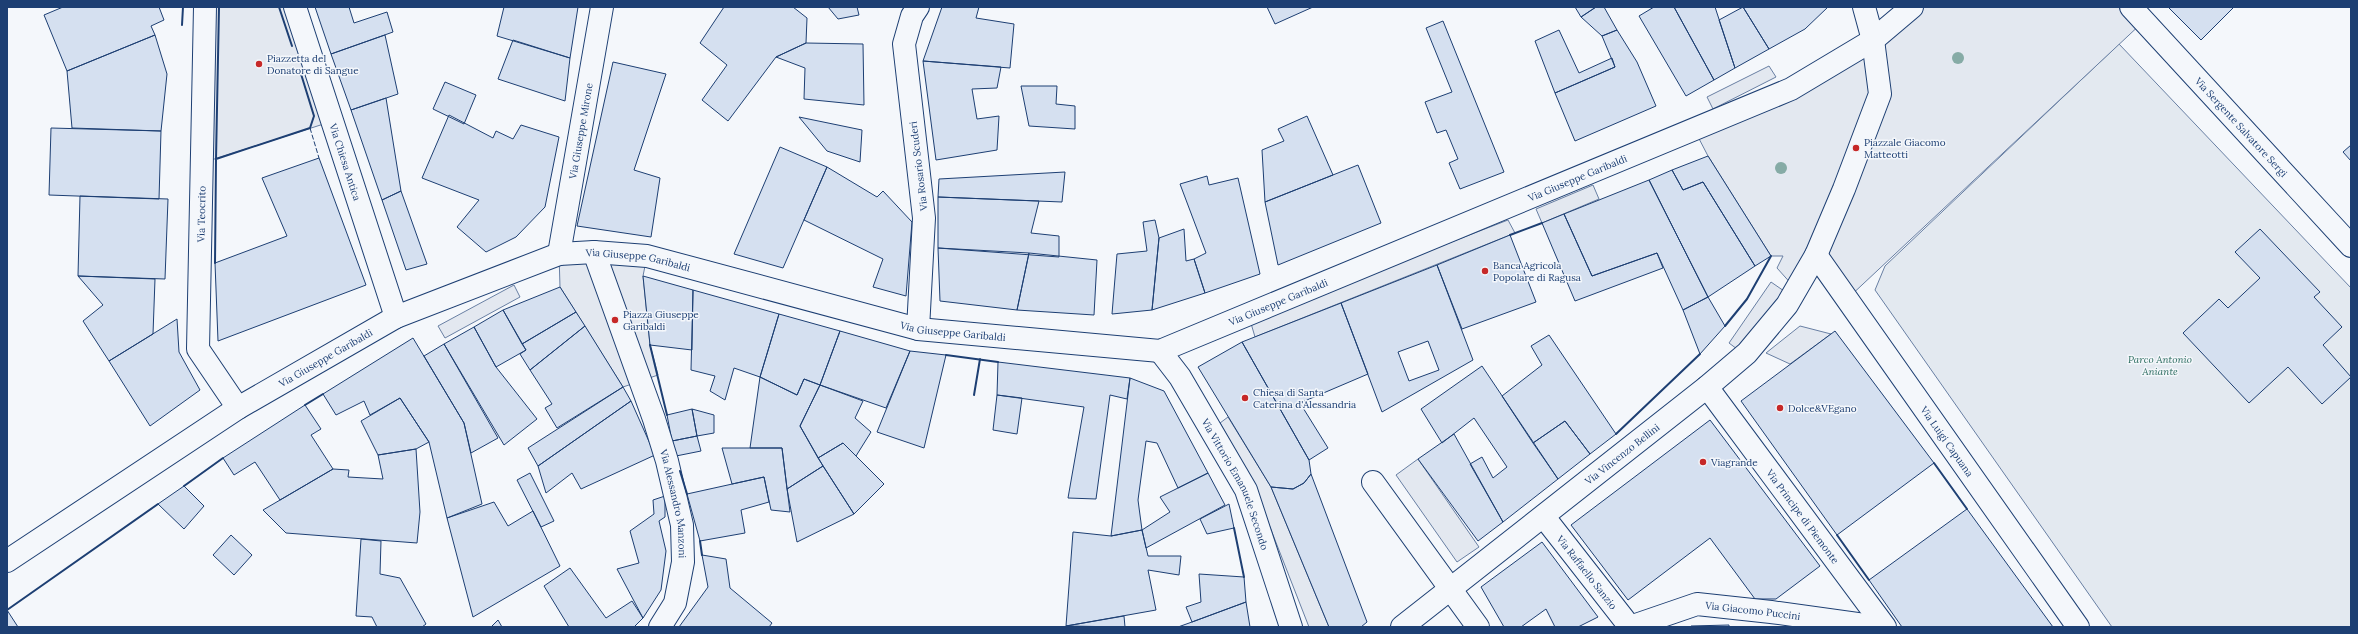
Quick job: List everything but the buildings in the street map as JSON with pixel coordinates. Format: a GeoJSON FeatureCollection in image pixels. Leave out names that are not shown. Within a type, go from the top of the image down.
{"type":"FeatureCollection","features":[{"type":"Feature","properties":{"kind":"street","name":"Via Teocrito"},"geometry":{"type":"LineString","coordinates":[[205,7],[198,349],[238,408]]}},
{"type":"Feature","properties":{"kind":"street","name":"Via Chiesa Antica"},"geometry":{"type":"LineString","coordinates":[[295,7],[396,317]]}},
{"type":"Feature","properties":{"kind":"street","name":"Via Giuseppe Mirone"},"geometry":{"type":"LineString","coordinates":[[559,254],[602,7]]}},
{"type":"Feature","properties":{"kind":"street","name":"Via Rosario Scuderi"},"geometry":{"type":"LineString","coordinates":[[918,7],[912,16],[904,44],[924,218],[918,329]]}},
{"type":"Feature","properties":{"kind":"street","name":"Via Vincenzo Bellini"},"geometry":{"type":"LineString","coordinates":[[1402,627],[1449,589],[1544,517],[1707,387],[1747,353],[1786,305],[1816,255],[1844,189],[1880,94],[1873,40],[1864,7]]}},
{"type":"Feature","properties":{"kind":"street","name":"Via Giuseppe Garibaldi"},"geometry":{"type":"LineString","coordinates":[[7,561],[238,408],[396,317],[559,254],[594,252],[647,256],[918,329],[1160,351],[1778,95],[1873,40],[1912,7]]}},
{"type":"Feature","properties":{"kind":"street","name":"Via Sergente Salvatore Sergi"},"geometry":{"type":"LineString","coordinates":[[2131,7],[2351,246]]}},
{"type":"Feature","properties":{"kind":"street","name":"Via Alessandro Manzoni"},"geometry":{"type":"LineString","coordinates":[[594,252],[640,380],[667,461],[682,525],[683,562],[675,603],[660,627]]}},
{"type":"Feature","properties":{"kind":"street","name":"Via Luigi Capuana"},"geometry":{"type":"LineString","coordinates":[[1816,255],[2078,627]]}},
{"type":"Feature","properties":{"kind":"street","name":"Via Vittorio Emanuele Secondo"},"geometry":{"type":"LineString","coordinates":[[1160,351],[1180,377],[1246,490],[1290,627]]}},
{"type":"Feature","properties":{"kind":"street","name":"Via Principe di Piemonte"},"geometry":{"type":"LineString","coordinates":[[1707,387],[1885,627]]}},
{"type":"Feature","properties":{"kind":"street"},"geometry":{"type":"LineString","coordinates":[[1373,482],[1449,589],[1478,627]]}},
{"type":"Feature","properties":{"kind":"street","name":"Via Raffaello Sanzio"},"geometry":{"type":"LineString","coordinates":[[1544,517],[1630,627]]}},
{"type":"Feature","properties":{"kind":"street","name":"Via Giacomo Puccini"},"geometry":{"type":"LineString","coordinates":[[1630,627],[1697,604],[1771,612],[1879,627]]}},
{"type":"Feature","properties":{"kind":"green space","name":"Parco Antonio Aniante"},"geometry":{"type":"Polygon","coordinates":[[[2119,44],[2351,288],[2351,627],[2112,627],[1875,290],[1885,266],[2119,44]]]}},
{"type":"Feature","properties":{"kind":"shaded area","name":"Piazzetta del Donatore di Sangue"},"geometry":{"type":"Polygon","coordinates":[[[205,7],[295,7],[333,121],[202,163],[205,7]]]}},
{"type":"Feature","properties":{"kind":"shaded area","name":"Piazzale Giacomo Matteotti"},"geometry":{"type":"Polygon","coordinates":[[[1912,7],[2131,7],[2144,21],[1847,299],[1816,255],[1794,287],[1777,268],[1783,256],[1771,256],[1708,156],[1695,131],[1791,89],[1912,7]]]}},
{"type":"Feature","properties":{"kind":"shaded area"},"geometry":{"type":"Polygon","coordinates":[[[1769,66],[1776,77],[1713,109],[1707,97],[1769,66]]]}},
{"type":"Feature","properties":{"kind":"shaded area"},"geometry":{"type":"Polygon","coordinates":[[[1593,185],[1599,199],[1542,223],[1536,209],[1593,185]]]}},
{"type":"Feature","properties":{"kind":"shaded area"},"geometry":{"type":"Polygon","coordinates":[[[1508,220],[1515,233],[1255,337],[1250,320],[1508,220]]]}},
{"type":"Feature","properties":{"kind":"shaded area","name":"Piazza Giuseppe Garibaldi"},"geometry":{"type":"Polygon","coordinates":[[[559,254],[647,256],[643,276],[650,345],[658,375],[623,387],[560,287],[559,254]]]}},
{"type":"Feature","properties":{"kind":"shaded area"},"geometry":{"type":"Polygon","coordinates":[[[1771,282],[1784,291],[1741,352],[1729,343],[1771,282]]]}},
{"type":"Feature","properties":{"kind":"shaded area"},"geometry":{"type":"Polygon","coordinates":[[[514,285],[520,297],[445,338],[438,326],[514,285]]]}},
{"type":"Feature","properties":{"kind":"shaded area"},"geometry":{"type":"Polygon","coordinates":[[[1800,326],[1831,334],[1790,364],[1766,353],[1800,326]]]}},
{"type":"Feature","properties":{"kind":"shaded area"},"geometry":{"type":"Polygon","coordinates":[[[1228,417],[1271,487],[1329,627],[1309,627],[1250,476],[1220,423],[1228,417]]]}},
{"type":"Feature","properties":{"kind":"shaded area"},"geometry":{"type":"Polygon","coordinates":[[[1418,459],[1479,547],[1457,562],[1396,475],[1418,459]]]}},
{"type":"Feature","properties":{"kind":"fence"},"geometry":{"type":"LineString","coordinates":[[310,128],[319,158]]}},
{"type":"Feature","properties":{"kind":"wall"},"geometry":{"type":"LineString","coordinates":[[182,25],[183,7]]}},
{"type":"Feature","properties":{"kind":"wall"},"geometry":{"type":"LineString","coordinates":[[216,159],[219,7]]}},
{"type":"Feature","properties":{"kind":"wall"},"geometry":{"type":"LineString","coordinates":[[279,7],[292,46]]}},
{"type":"Feature","properties":{"kind":"wall"},"geometry":{"type":"LineString","coordinates":[[215,263],[216,159],[310,128],[314,116],[301,74]]}},
{"type":"Feature","properties":{"kind":"wall"},"geometry":{"type":"LineString","coordinates":[[1510,235],[1542,223]]}},
{"type":"Feature","properties":{"kind":"wall"},"geometry":{"type":"LineString","coordinates":[[1725,326],[1747,299],[1771,256]]}},
{"type":"Feature","properties":{"kind":"wall"},"geometry":{"type":"LineString","coordinates":[[650,345],[667,415]]}},
{"type":"Feature","properties":{"kind":"wall"},"geometry":{"type":"LineString","coordinates":[[1616,434],[1700,354]]}},
{"type":"Feature","properties":{"kind":"wall"},"geometry":{"type":"LineString","coordinates":[[946,355],[998,362]]}},
{"type":"Feature","properties":{"kind":"wall"},"geometry":{"type":"LineString","coordinates":[[974,395],[980,359]]}},
{"type":"Feature","properties":{"kind":"wall"},"geometry":{"type":"LineString","coordinates":[[305,405],[323,394]]}},
{"type":"Feature","properties":{"kind":"wall"},"geometry":{"type":"LineString","coordinates":[[184,486],[223,458]]}},
{"type":"Feature","properties":{"kind":"wall"},"geometry":{"type":"LineString","coordinates":[[1934,463],[1967,509]]}},
{"type":"Feature","properties":{"kind":"wall"},"geometry":{"type":"LineString","coordinates":[[680,471],[687,494]]}},
{"type":"Feature","properties":{"kind":"wall"},"geometry":{"type":"LineString","coordinates":[[7,610],[158,504]]}},
{"type":"Feature","properties":{"kind":"wall"},"geometry":{"type":"LineString","coordinates":[[1234,528],[1244,577]]}},
{"type":"Feature","properties":{"kind":"wall"},"geometry":{"type":"LineString","coordinates":[[1837,535],[1869,580]]}},
{"type":"Feature","properties":{"kind":"wall"},"geometry":{"type":"LineString","coordinates":[[700,541],[702,555]]}},
{"type":"Feature","properties":{"kind":"place","name":"Piazzetta del Donatore di Sangue"},"geometry":{"type":"Point","coordinates":[259,64]}},
{"type":"Feature","properties":{"kind":"place","name":"Piazzale Giacomo Matteotti"},"geometry":{"type":"Point","coordinates":[1856,148]}},
{"type":"Feature","properties":{"kind":"place","name":"Banca Agricola Popolare di Ragusa"},"geometry":{"type":"Point","coordinates":[1485,271]}},
{"type":"Feature","properties":{"kind":"place","name":"Piazza Giuseppe Garibaldi"},"geometry":{"type":"Point","coordinates":[615,320]}},
{"type":"Feature","properties":{"kind":"place","name":"Chiesa di Santa Caterina d'Alessandria"},"geometry":{"type":"Point","coordinates":[1245,398]}},
{"type":"Feature","properties":{"kind":"place","name":"Dolce&VEgano"},"geometry":{"type":"Point","coordinates":[1780,408]}},
{"type":"Feature","properties":{"kind":"place","name":"Viagrande"},"geometry":{"type":"Point","coordinates":[1703,462]}}]}
